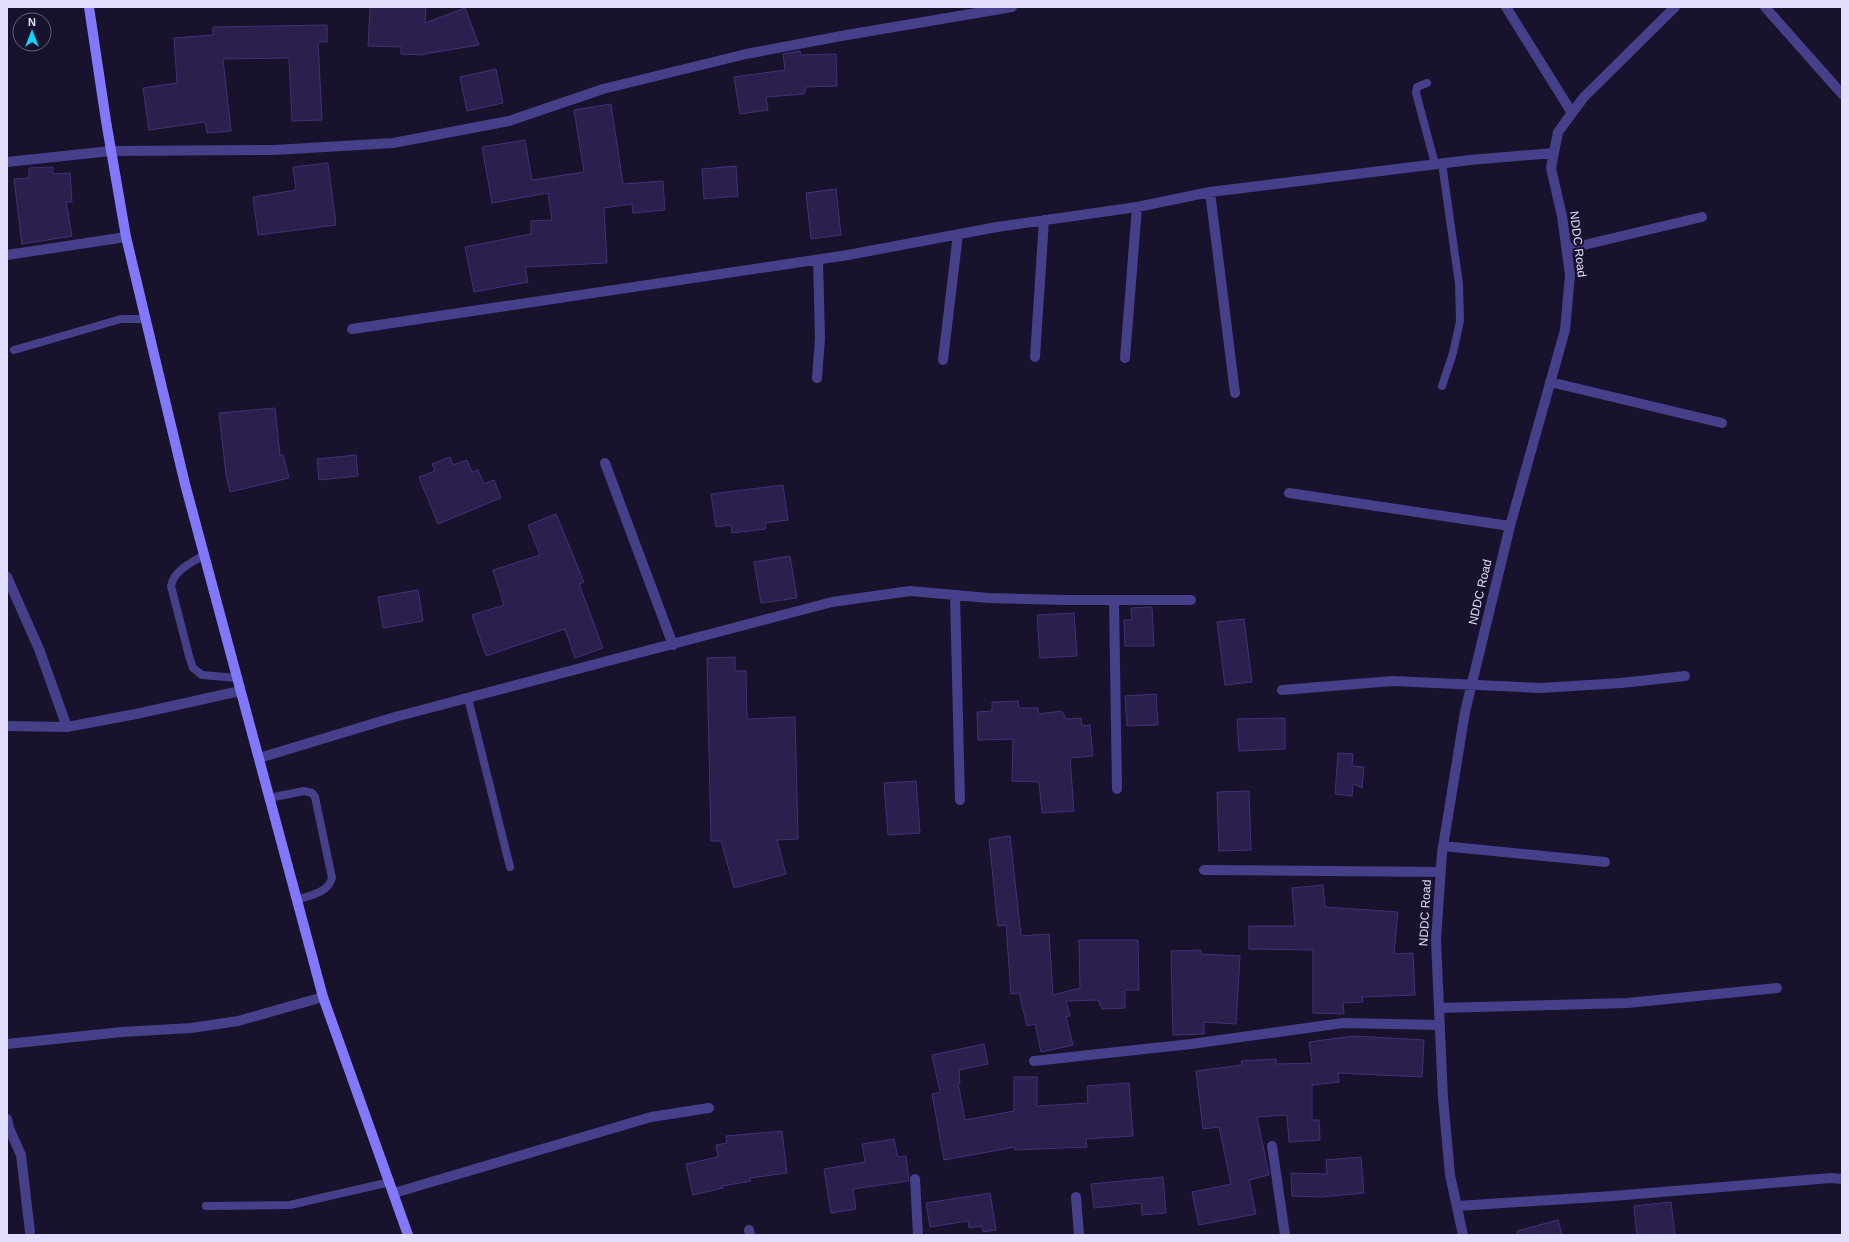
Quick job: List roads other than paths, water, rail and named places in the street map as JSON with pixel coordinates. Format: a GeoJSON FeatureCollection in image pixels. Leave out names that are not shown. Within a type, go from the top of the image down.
{"type":"FeatureCollection","features":[{"type":"Feature","properties":{"kind":"street"},"geometry":{"type":"LineString","coordinates":[[89,7],[126,237],[204,555],[323,997],[408,1235]]}},
{"type":"Feature","properties":{"kind":"street"},"geometry":{"type":"LineString","coordinates":[[7,162],[111,151],[274,150],[393,143],[509,122],[604,89],[746,54],[1012,7]]}},
{"type":"Feature","properties":{"kind":"street"},"geometry":{"type":"LineString","coordinates":[[1506,7],[1572,113]]}},
{"type":"Feature","properties":{"kind":"street","name":"NDDC Road"},"geometry":{"type":"LineString","coordinates":[[1463,1235],[1450,1175],[1443,1098],[1436,940],[1443,846],[1465,712],[1471,685],[1510,526],[1565,330],[1570,275],[1562,216],[1551,168],[1558,132],[1584,96],[1675,7]]}},
{"type":"Feature","properties":{"kind":"street"},"geometry":{"type":"LineString","coordinates":[[1765,7],[1842,94]]}},
{"type":"Feature","properties":{"kind":"street"},"geometry":{"type":"LineString","coordinates":[[352,329],[818,260],[958,234],[1136,207],[1210,192],[1439,164],[1554,154]]}},
{"type":"Feature","properties":{"kind":"street"},"geometry":{"type":"LineString","coordinates":[[1210,192],[1235,393]]}},
{"type":"Feature","properties":{"kind":"street"},"geometry":{"type":"LineString","coordinates":[[1125,358],[1136,207]]}},
{"type":"Feature","properties":{"kind":"street"},"geometry":{"type":"LineString","coordinates":[[1567,249],[1702,217]]}},
{"type":"Feature","properties":{"kind":"street"},"geometry":{"type":"LineString","coordinates":[[1035,357],[1044,220]]}},
{"type":"Feature","properties":{"kind":"street"},"geometry":{"type":"LineString","coordinates":[[943,360],[958,234]]}},
{"type":"Feature","properties":{"kind":"street"},"geometry":{"type":"LineString","coordinates":[[7,255],[126,237]]}},
{"type":"Feature","properties":{"kind":"street"},"geometry":{"type":"LineString","coordinates":[[817,378],[820,338],[818,260]]}},
{"type":"Feature","properties":{"kind":"street"},"geometry":{"type":"LineString","coordinates":[[1550,382],[1722,423]]}},
{"type":"Feature","properties":{"kind":"street"},"geometry":{"type":"LineString","coordinates":[[605,462],[672,645]]}},
{"type":"Feature","properties":{"kind":"street"},"geometry":{"type":"LineString","coordinates":[[1289,492],[1510,526]]}},
{"type":"Feature","properties":{"kind":"street"},"geometry":{"type":"LineString","coordinates":[[7,577],[39,650],[67,727]]}},
{"type":"Feature","properties":{"kind":"street"},"geometry":{"type":"LineString","coordinates":[[258,758],[396,717],[832,602],[910,590],[997,598],[1191,600]]}},
{"type":"Feature","properties":{"kind":"street"},"geometry":{"type":"LineString","coordinates":[[955,594],[960,800]]}},
{"type":"Feature","properties":{"kind":"street"},"geometry":{"type":"LineString","coordinates":[[1114,600],[1117,789]]}},
{"type":"Feature","properties":{"kind":"street"},"geometry":{"type":"LineString","coordinates":[[1282,690],[1393,681],[1541,688],[1621,684],[1685,676]]}},
{"type":"Feature","properties":{"kind":"street"},"geometry":{"type":"LineString","coordinates":[[7,726],[67,727],[136,714],[240,691]]}},
{"type":"Feature","properties":{"kind":"street"},"geometry":{"type":"LineString","coordinates":[[1443,846],[1604,862]]}},
{"type":"Feature","properties":{"kind":"street"},"geometry":{"type":"LineString","coordinates":[[1204,870],[1441,872]]}},
{"type":"Feature","properties":{"kind":"street"},"geometry":{"type":"LineString","coordinates":[[1439,1008],[1627,1003],[1777,988]]}},
{"type":"Feature","properties":{"kind":"street"},"geometry":{"type":"LineString","coordinates":[[7,1044],[122,1032],[191,1028],[238,1020],[323,997]]}},
{"type":"Feature","properties":{"kind":"street"},"geometry":{"type":"LineString","coordinates":[[1034,1061],[1190,1044],[1343,1023],[1440,1025]]}},
{"type":"Feature","properties":{"kind":"street"},"geometry":{"type":"LineString","coordinates":[[394,1193],[651,1117],[710,1108]]}},
{"type":"Feature","properties":{"kind":"street"},"geometry":{"type":"LineString","coordinates":[[7,1119],[9,1128],[21,1154],[30,1232]]}},
{"type":"Feature","properties":{"kind":"street"},"geometry":{"type":"LineString","coordinates":[[1272,1146],[1285,1235]]}},
{"type":"Feature","properties":{"kind":"street"},"geometry":{"type":"LineString","coordinates":[[1457,1206],[1613,1196],[1831,1178],[1842,1179]]}},
{"type":"Feature","properties":{"kind":"street"},"geometry":{"type":"LineString","coordinates":[[915,1179],[918,1235]]}},
{"type":"Feature","properties":{"kind":"street"},"geometry":{"type":"LineString","coordinates":[[1076,1197],[1079,1235]]}},
{"type":"Feature","properties":{"kind":"lane"},"geometry":{"type":"LineString","coordinates":[[1427,83],[1417,88],[1416,93],[1439,164],[1459,284],[1460,321],[1453,353],[1442,386]]}},
{"type":"Feature","properties":{"kind":"lane"},"geometry":{"type":"LineString","coordinates":[[14,350],[121,320],[146,320]]}},
{"type":"Feature","properties":{"kind":"lane"},"geometry":{"type":"LineString","coordinates":[[204,555],[181,569],[173,577],[171,586],[189,656],[193,668],[202,675],[237,678]]}},
{"type":"Feature","properties":{"kind":"lane"},"geometry":{"type":"LineString","coordinates":[[468,698],[510,867]]}},
{"type":"Feature","properties":{"kind":"lane"},"geometry":{"type":"LineString","coordinates":[[269,798],[304,791],[312,792],[315,797],[332,878],[330,885],[326,889],[297,900]]}},
{"type":"Feature","properties":{"kind":"lane"},"geometry":{"type":"LineString","coordinates":[[206,1206],[290,1205],[390,1182]]}}]}
